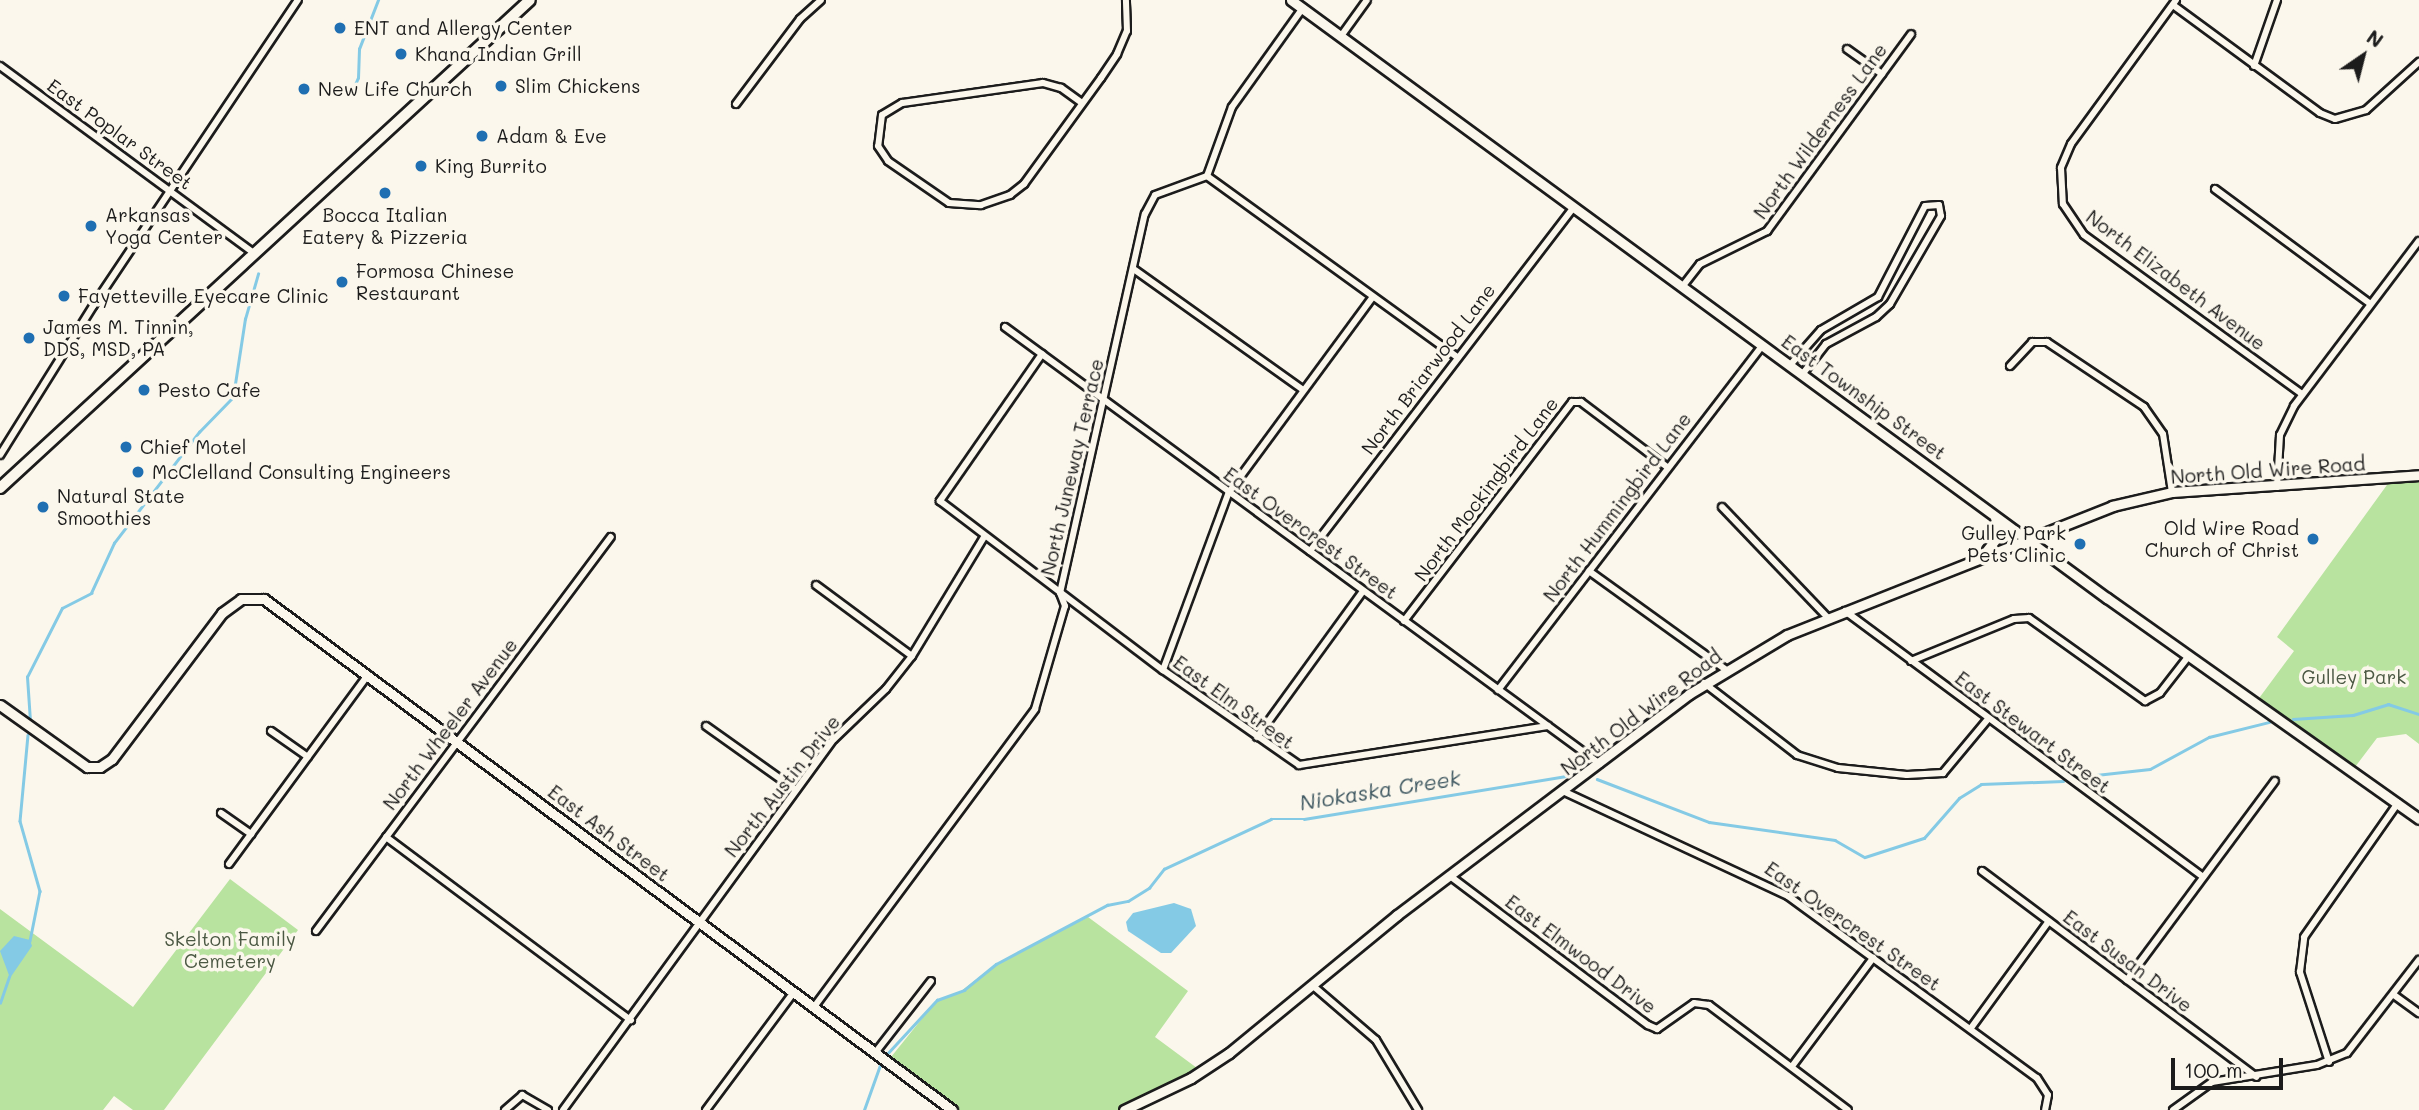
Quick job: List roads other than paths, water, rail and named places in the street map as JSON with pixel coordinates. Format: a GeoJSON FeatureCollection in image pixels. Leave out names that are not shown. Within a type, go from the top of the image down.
{"type":"FeatureCollection","features":[{"type":"Feature","properties":{"kind":"main road"},"geometry":{"type":"LineString","coordinates":[[0,488],[530,0]]}},
{"type":"Feature","properties":{"kind":"street"},"geometry":{"type":"LineString","coordinates":[[0,455],[170,190],[296,3],[287,0]]}},
{"type":"Feature","properties":{"kind":"street"},"geometry":{"type":"LineString","coordinates":[[736,104],[800,19],[821,0]]}},
{"type":"Feature","properties":{"kind":"street"},"geometry":{"type":"LineString","coordinates":[[1082,103],[1060,88],[1043,83],[894,105],[882,115],[877,129],[878,146],[888,161],[941,200],[969,205],[1002,199],[1024,184],[1082,103],[1127,32],[1126,0]]}},
{"type":"Feature","properties":{"kind":"street","name":"East Township Street"},"geometry":{"type":"LineString","coordinates":[[1291,0],[2188,657],[2419,819]]}},
{"type":"Feature","properties":{"kind":"street"},"geometry":{"type":"LineString","coordinates":[[1341,36],[1367,0]]}},
{"type":"Feature","properties":{"kind":"street"},"geometry":{"type":"LineString","coordinates":[[2254,66],[2277,0]]}},
{"type":"Feature","properties":{"kind":"street"},"geometry":{"type":"LineString","coordinates":[[2175,2],[2254,66],[2334,119],[2353,117],[2366,110],[2419,62]]}},
{"type":"Feature","properties":{"kind":"street","name":"North Elizabeth Avenue"},"geometry":{"type":"LineString","coordinates":[[2175,2],[2071,144],[2061,168],[2063,204],[2084,235],[2302,394]]}},
{"type":"Feature","properties":{"kind":"street"},"geometry":{"type":"LineString","coordinates":[[1303,8],[1232,107],[1207,176],[1456,356]]}},
{"type":"Feature","properties":{"kind":"street","name":"North Wilderness Lane"},"geometry":{"type":"LineString","coordinates":[[1682,286],[1700,264],[1767,231],[1911,34]]}},
{"type":"Feature","properties":{"kind":"street"},"geometry":{"type":"LineString","coordinates":[[1847,50],[1882,74]]}},
{"type":"Feature","properties":{"kind":"street","name":"East Poplar Street"},"geometry":{"type":"LineString","coordinates":[[0,66],[254,253]]}},
{"type":"Feature","properties":{"kind":"street","name":"North Juneway Terrace"},"geometry":{"type":"LineString","coordinates":[[814,1007],[1027,722],[1043,692],[1065,606],[1060,593],[1135,270],[1145,214],[1155,195],[1207,176]]}},
{"type":"Feature","properties":{"kind":"street"},"geometry":{"type":"LineString","coordinates":[[2216,189],[2369,303]]}},
{"type":"Feature","properties":{"kind":"street"},"geometry":{"type":"LineString","coordinates":[[1791,364],[1821,330],[1878,298],[1925,206],[1939,205],[1941,216],[1890,303],[1871,321],[1826,344],[1803,373]]}},
{"type":"Feature","properties":{"kind":"street","name":"North Briarwood Lane"},"geometry":{"type":"LineString","coordinates":[[1310,551],[1456,356],[1573,208]]}},
{"type":"Feature","properties":{"kind":"street"},"geometry":{"type":"LineString","coordinates":[[2277,487],[2280,435],[2302,394],[2419,241]]}},
{"type":"Feature","properties":{"kind":"street"},"geometry":{"type":"LineString","coordinates":[[1135,270],[1303,390]]}},
{"type":"Feature","properties":{"kind":"street"},"geometry":{"type":"LineString","coordinates":[[1163,670],[1229,492],[1373,297]]}},
{"type":"Feature","properties":{"kind":"street","name":"East Overcrest Street"},"geometry":{"type":"LineString","coordinates":[[1005,327],[1600,765]]}},
{"type":"Feature","properties":{"kind":"street"},"geometry":{"type":"LineString","coordinates":[[2010,366],[2032,342],[2047,342],[2144,407],[2163,434],[2172,492]]}},
{"type":"Feature","properties":{"kind":"street","name":"North Hummingbird Lane"},"geometry":{"type":"LineString","coordinates":[[1498,690],[1763,345]]}},
{"type":"Feature","properties":{"kind":"street"},"geometry":{"type":"LineString","coordinates":[[984,537],[946,509],[941,496],[1042,354]]}},
{"type":"Feature","properties":{"kind":"street","name":"North Mockingbird Lane"},"geometry":{"type":"LineString","coordinates":[[1404,621],[1572,402],[1581,402],[1667,467]]}},
{"type":"Feature","properties":{"kind":"street","name":"North Old Wire Road"},"geometry":{"type":"LineString","coordinates":[[1124,1110],[1213,1064],[1450,876],[1565,792],[1704,683],[1725,669],[1828,618],[2105,508],[2172,492],[2277,487],[2419,475]]}},
{"type":"Feature","properties":{"kind":"street"},"geometry":{"type":"LineString","coordinates":[[1722,507],[1828,618]]}},
{"type":"Feature","properties":{"kind":"street"},"geometry":{"type":"LineString","coordinates":[[1979,556],[2000,534],[1990,510]]}},
{"type":"Feature","properties":{"kind":"street","name":"North Wheeler Avenue"},"geometry":{"type":"LineString","coordinates":[[316,931],[611,537]]}},
{"type":"Feature","properties":{"kind":"street","name":"East Elm Street"},"geometry":{"type":"LineString","coordinates":[[984,537],[1287,760],[1311,766],[1548,726]]}},
{"type":"Feature","properties":{"kind":"street","name":"North Austin Drive"},"geometry":{"type":"LineString","coordinates":[[564,1110],[834,739],[886,689],[912,656],[984,537]]}},
{"type":"Feature","properties":{"kind":"street"},"geometry":{"type":"LineString","coordinates":[[1589,571],[1725,669]]}},
{"type":"Feature","properties":{"kind":"street"},"geometry":{"type":"LineString","coordinates":[[816,585],[912,656]]}},
{"type":"Feature","properties":{"kind":"street"},"geometry":{"type":"LineString","coordinates":[[1257,737],[1363,591]]}},
{"type":"Feature","properties":{"kind":"street","name":"East Ash Street"},"geometry":{"type":"LineString","coordinates":[[0,705],[86,767],[100,767],[112,759],[214,624],[241,599],[264,599],[952,1110]]}},
{"type":"Feature","properties":{"kind":"street","name":"East Stewart Street"},"geometry":{"type":"LineString","coordinates":[[1845,611],[2203,877]]}},
{"type":"Feature","properties":{"kind":"street"},"geometry":{"type":"LineString","coordinates":[[1911,661],[2014,619],[2029,618],[2145,701],[2160,693],[2188,657]]}},
{"type":"Feature","properties":{"kind":"street"},"geometry":{"type":"LineString","coordinates":[[229,864],[368,675]]}},
{"type":"Feature","properties":{"kind":"street"},"geometry":{"type":"LineString","coordinates":[[1704,683],[1797,755],[1838,768],[1907,775],[1943,773],[1988,719]]}},
{"type":"Feature","properties":{"kind":"street"},"geometry":{"type":"LineString","coordinates":[[706,726],[796,790]]}},
{"type":"Feature","properties":{"kind":"street"},"geometry":{"type":"LineString","coordinates":[[271,731],[308,757]]}},
{"type":"Feature","properties":{"kind":"street"},"geometry":{"type":"LineString","coordinates":[[2127,980],[2275,781]]}},
{"type":"Feature","properties":{"kind":"street","name":"East Overcrest Street"},"geometry":{"type":"LineString","coordinates":[[1565,792],[1761,879],[2037,1078],[2048,1095],[2045,1110]]}},
{"type":"Feature","properties":{"kind":"street"},"geometry":{"type":"LineString","coordinates":[[2329,1062],[2300,972],[2302,946],[2314,919],[2398,803]]}},
{"type":"Feature","properties":{"kind":"street"},"geometry":{"type":"LineString","coordinates":[[221,813],[251,834]]}},
{"type":"Feature","properties":{"kind":"street"},"geometry":{"type":"LineString","coordinates":[[386,837],[631,1020]]}},
{"type":"Feature","properties":{"kind":"street","name":"East Susan Drive"},"geometry":{"type":"LineString","coordinates":[[1982,871],[2256,1077]]}},
{"type":"Feature","properties":{"kind":"street","name":"East Elmwood Drive"},"geometry":{"type":"LineString","coordinates":[[1450,876],[1648,1025],[1657,1028],[1694,1003],[1709,1005],[1793,1065]]}},
{"type":"Feature","properties":{"kind":"street"},"geometry":{"type":"LineString","coordinates":[[1971,1028],[2049,921]]}},
{"type":"Feature","properties":{"kind":"street"},"geometry":{"type":"LineString","coordinates":[[1848,1110],[1793,1065],[1873,958]]}},
{"type":"Feature","properties":{"kind":"street"},"geometry":{"type":"LineString","coordinates":[[2173,1110],[2212,1082],[2256,1077],[2329,1062],[2356,1045],[2419,960]]}},
{"type":"Feature","properties":{"kind":"street"},"geometry":{"type":"LineString","coordinates":[[875,1053],[931,981]]}},
{"type":"Feature","properties":{"kind":"street"},"geometry":{"type":"LineString","coordinates":[[1312,985],[1376,1040],[1418,1110]]}},
{"type":"Feature","properties":{"kind":"street"},"geometry":{"type":"LineString","coordinates":[[706,1110],[794,992]]}},
{"type":"Feature","properties":{"kind":"street"},"geometry":{"type":"LineString","coordinates":[[2394,995],[2419,1013]]}},
{"type":"Feature","properties":{"kind":"street"},"geometry":{"type":"LineString","coordinates":[[505,1110],[522,1095],[548,1110]]}},
{"type":"Feature","properties":{"kind":"water"},"geometry":{"type":"Polygon","coordinates":[[[1174,903],[1191,909],[1196,926],[1171,953],[1161,953],[1128,931],[1126,922],[1133,913],[1174,903]]]}},
{"type":"Feature","properties":{"kind":"water"},"geometry":{"type":"Polygon","coordinates":[[[14,936],[30,940],[32,946],[10,978],[0,951],[14,936]]]}},
{"type":"Feature","properties":{"kind":"waterway"},"geometry":{"type":"LineString","coordinates":[[353,89],[358,78],[359,49],[378,0]]}},
{"type":"Feature","properties":{"kind":"waterway"},"geometry":{"type":"LineString","coordinates":[[30,721],[27,677],[62,608],[91,593],[114,543],[199,432],[233,397],[245,319],[258,274]]}},
{"type":"Feature","properties":{"kind":"waterway","name":"Niokaska Creek"},"geometry":{"type":"LineString","coordinates":[[2293,719],[2353,715],[2388,704],[2419,714]]}},
{"type":"Feature","properties":{"kind":"waterway","name":"Niokaska Creek"},"geometry":{"type":"LineString","coordinates":[[2078,777],[2150,769],[2209,737],[2269,722]]}},
{"type":"Feature","properties":{"kind":"waterway"},"geometry":{"type":"LineString","coordinates":[[28,735],[20,821],[40,891],[30,941]]}},
{"type":"Feature","properties":{"kind":"waterway","name":"Niokaska Creek"},"geometry":{"type":"LineString","coordinates":[[886,1055],[937,1000],[964,990],[996,964],[1107,905],[1128,901],[1149,888],[1164,869],[1271,819],[1304,819],[1573,775]]}},
{"type":"Feature","properties":{"kind":"waterway","name":"Niokaska Creek"},"geometry":{"type":"LineString","coordinates":[[1597,779],[1709,822],[1835,840],[1865,857],[1924,838],[1959,798],[1981,784],[2063,781]]}},
{"type":"Feature","properties":{"kind":"waterway"},"geometry":{"type":"LineString","coordinates":[[0,1003],[9,977]]}},
{"type":"Feature","properties":{"kind":"waterway","name":"Niokaska Creek"},"geometry":{"type":"LineString","coordinates":[[864,1110],[880,1065]]}},
{"type":"Feature","properties":{"kind":"place","name":"ENT and Allergy Center"},"geometry":{"type":"Point","coordinates":[340,28]}},
{"type":"Feature","properties":{"kind":"place","name":"Khana Indian Grill"},"geometry":{"type":"Point","coordinates":[401,54]}},
{"type":"Feature","properties":{"kind":"place","name":"Slim Chickens"},"geometry":{"type":"Point","coordinates":[501,86]}},
{"type":"Feature","properties":{"kind":"place","name":"New Life Church"},"geometry":{"type":"Point","coordinates":[304,89]}},
{"type":"Feature","properties":{"kind":"place","name":"Adam & Eve"},"geometry":{"type":"Point","coordinates":[482,136]}},
{"type":"Feature","properties":{"kind":"place","name":"King Burrito"},"geometry":{"type":"Point","coordinates":[421,166]}},
{"type":"Feature","properties":{"kind":"place","name":"Bocca Italian Eatery & Pizzeria"},"geometry":{"type":"Point","coordinates":[385,193]}},
{"type":"Feature","properties":{"kind":"place","name":"Arkansas Yoga Center"},"geometry":{"type":"Point","coordinates":[91,226]}},
{"type":"Feature","properties":{"kind":"place","name":"Formosa Chinese Restaurant"},"geometry":{"type":"Point","coordinates":[342,282]}},
{"type":"Feature","properties":{"kind":"place","name":"Fayetteville Eyecare Clinic"},"geometry":{"type":"Point","coordinates":[64,296]}},
{"type":"Feature","properties":{"kind":"place","name":"James M. Tinnin, DDS, MSD, PA"},"geometry":{"type":"Point","coordinates":[29,338]}},
{"type":"Feature","properties":{"kind":"place","name":"Pesto Cafe"},"geometry":{"type":"Point","coordinates":[144,390]}},
{"type":"Feature","properties":{"kind":"place","name":"Chief Motel"},"geometry":{"type":"Point","coordinates":[126,447]}},
{"type":"Feature","properties":{"kind":"place","name":"McClelland Consulting Engineers"},"geometry":{"type":"Point","coordinates":[138,472]}},
{"type":"Feature","properties":{"kind":"place","name":"Natural State Smoothies"},"geometry":{"type":"Point","coordinates":[43,507]}},
{"type":"Feature","properties":{"kind":"place","name":"Old Wire Road Church of Christ"},"geometry":{"type":"Point","coordinates":[2313,539]}},
{"type":"Feature","properties":{"kind":"place","name":"Gulley Park Pets Clinic"},"geometry":{"type":"Point","coordinates":[2080,544]}},
{"type":"Feature","properties":{"kind":"park label","name":"Gulley Park"},"geometry":{"type":"Point","coordinates":[2354,677]}},
{"type":"Feature","properties":{"kind":"park label","name":"Skelton Family Cemetery"},"geometry":{"type":"Point","coordinates":[230,950]}}]}
